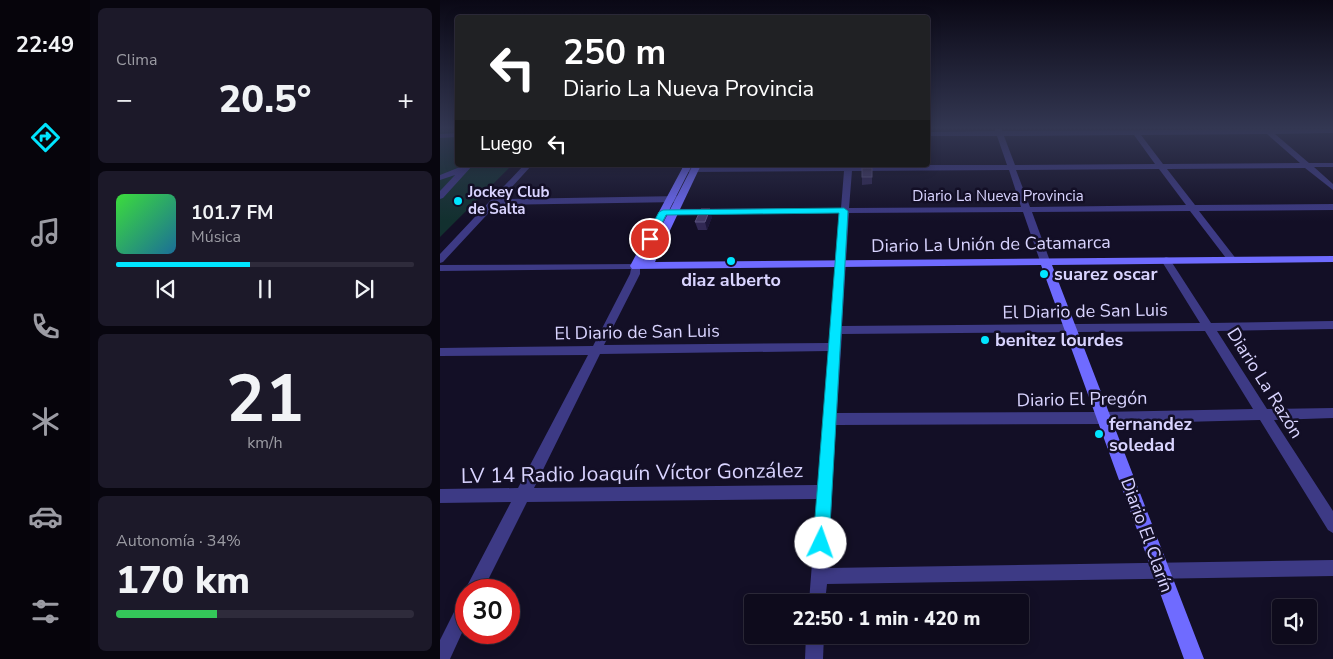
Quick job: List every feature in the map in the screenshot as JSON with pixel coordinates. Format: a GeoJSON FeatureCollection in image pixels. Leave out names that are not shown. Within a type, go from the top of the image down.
{"type":"FeatureCollection","features":[{"type":"Feature","properties":{"kind":"street","name":"Diario El Clarín"},"geometry":{"type":"LineString","coordinates":[[1009,160],[1070,330],[1194,659]]}},
{"type":"Feature","properties":{"kind":"street"},"geometry":{"type":"LineString","coordinates":[[1156,160],[1232,260]]}},
{"type":"Feature","properties":{"kind":"street"},"geometry":{"type":"LineString","coordinates":[[1301,160],[1333,188]]}},
{"type":"Feature","properties":{"kind":"street"},"geometry":{"type":"LineString","coordinates":[[639,269],[663,212],[675,200],[691,168],[1333,165]]}},
{"type":"Feature","properties":{"kind":"street"},"geometry":{"type":"LineString","coordinates":[[440,178],[466,167]]}},
{"type":"Feature","properties":{"kind":"street"},"geometry":{"type":"LineString","coordinates":[[440,196],[467,167]]}},
{"type":"Feature","properties":{"kind":"street"},"geometry":{"type":"LineString","coordinates":[[440,260],[526,167]]}},
{"type":"Feature","properties":{"kind":"street"},"geometry":{"type":"LineString","coordinates":[[818,594],[848,167]]}},
{"type":"Feature","properties":{"kind":"street"},"geometry":{"type":"LineString","coordinates":[[440,191],[440,196]]}},
{"type":"Feature","properties":{"kind":"street"},"geometry":{"type":"LineString","coordinates":[[494,202],[675,200]]}},
{"type":"Feature","properties":{"kind":"street"},"geometry":{"type":"LineString","coordinates":[[480,579],[595,350],[639,269],[675,212],[675,200]]}},
{"type":"Feature","properties":{"kind":"street","name":"Diario La Nueva Provincia"},"geometry":{"type":"LineString","coordinates":[[663,212],[1333,207]]}},
{"type":"Feature","properties":{"kind":"street","name":"Diario La Unión de Catamarca"},"geometry":{"type":"LineString","coordinates":[[440,268],[639,269],[840,263],[1333,259]]}},
{"type":"Feature","properties":{"kind":"street","name":"Diario La Razón"},"geometry":{"type":"LineString","coordinates":[[1166,260],[1333,524]]}},
{"type":"Feature","properties":{"kind":"street","name":"El Diario de San Luis"},"geometry":{"type":"LineString","coordinates":[[837,330],[1070,330],[1333,325]]}},
{"type":"Feature","properties":{"kind":"street","name":"El Diario de San Luis"},"geometry":{"type":"LineString","coordinates":[[440,352],[835,347]]}},
{"type":"Feature","properties":{"kind":"street","name":"Diario El Pregón"},"geometry":{"type":"LineString","coordinates":[[830,420],[1103,418],[1333,413]]}},
{"type":"Feature","properties":{"kind":"street","name":"LV 14 Radio Joaquín Víctor González"},"geometry":{"type":"LineString","coordinates":[[440,496],[824,492]]}},
{"type":"Feature","properties":{"kind":"street"},"geometry":{"type":"LineString","coordinates":[[819,576],[1333,568]]}},
{"type":"Feature","properties":{"kind":"street"},"geometry":{"type":"LineString","coordinates":[[440,659],[455,628]]}},
{"type":"Feature","properties":{"kind":"street"},"geometry":{"type":"LineString","coordinates":[[814,659],[815,644]]}},
{"type":"Feature","properties":{"kind":"green space","name":"Jockey Club de Salta"},"geometry":{"type":"Polygon","coordinates":[[[440,160],[455,160],[455,167],[510,167],[440,237],[440,160]]]}},
{"type":"Feature","properties":{"kind":"building"},"geometry":{"type":"Polygon","coordinates":[[[862,168],[872,168],[872,177],[862,177],[862,168]]]}},
{"type":"Feature","properties":{"kind":"building"},"geometry":{"type":"Polygon","coordinates":[[[701,209],[710,209],[705,222],[695,222],[701,209]]]}},
{"type":"Feature","properties":{"kind":"place","name":"Jockey Club de Salta"},"geometry":{"type":"Point","coordinates":[458,201]}},
{"type":"Feature","properties":{"kind":"place","name":"diaz alberto"},"geometry":{"type":"Point","coordinates":[731,261]}},
{"type":"Feature","properties":{"kind":"place","name":"suarez oscar"},"geometry":{"type":"Point","coordinates":[1044,274]}},
{"type":"Feature","properties":{"kind":"place","name":"benitez lourdes"},"geometry":{"type":"Point","coordinates":[985,340]}},
{"type":"Feature","properties":{"kind":"place","name":"fernandez soledad"},"geometry":{"type":"Point","coordinates":[1099,434]}},
{"type":"Feature","properties":{"kind":"route"},"geometry":{"type":"LineString","coordinates":[[650,239],[663,212],[844,211],[821,543]]}}]}
